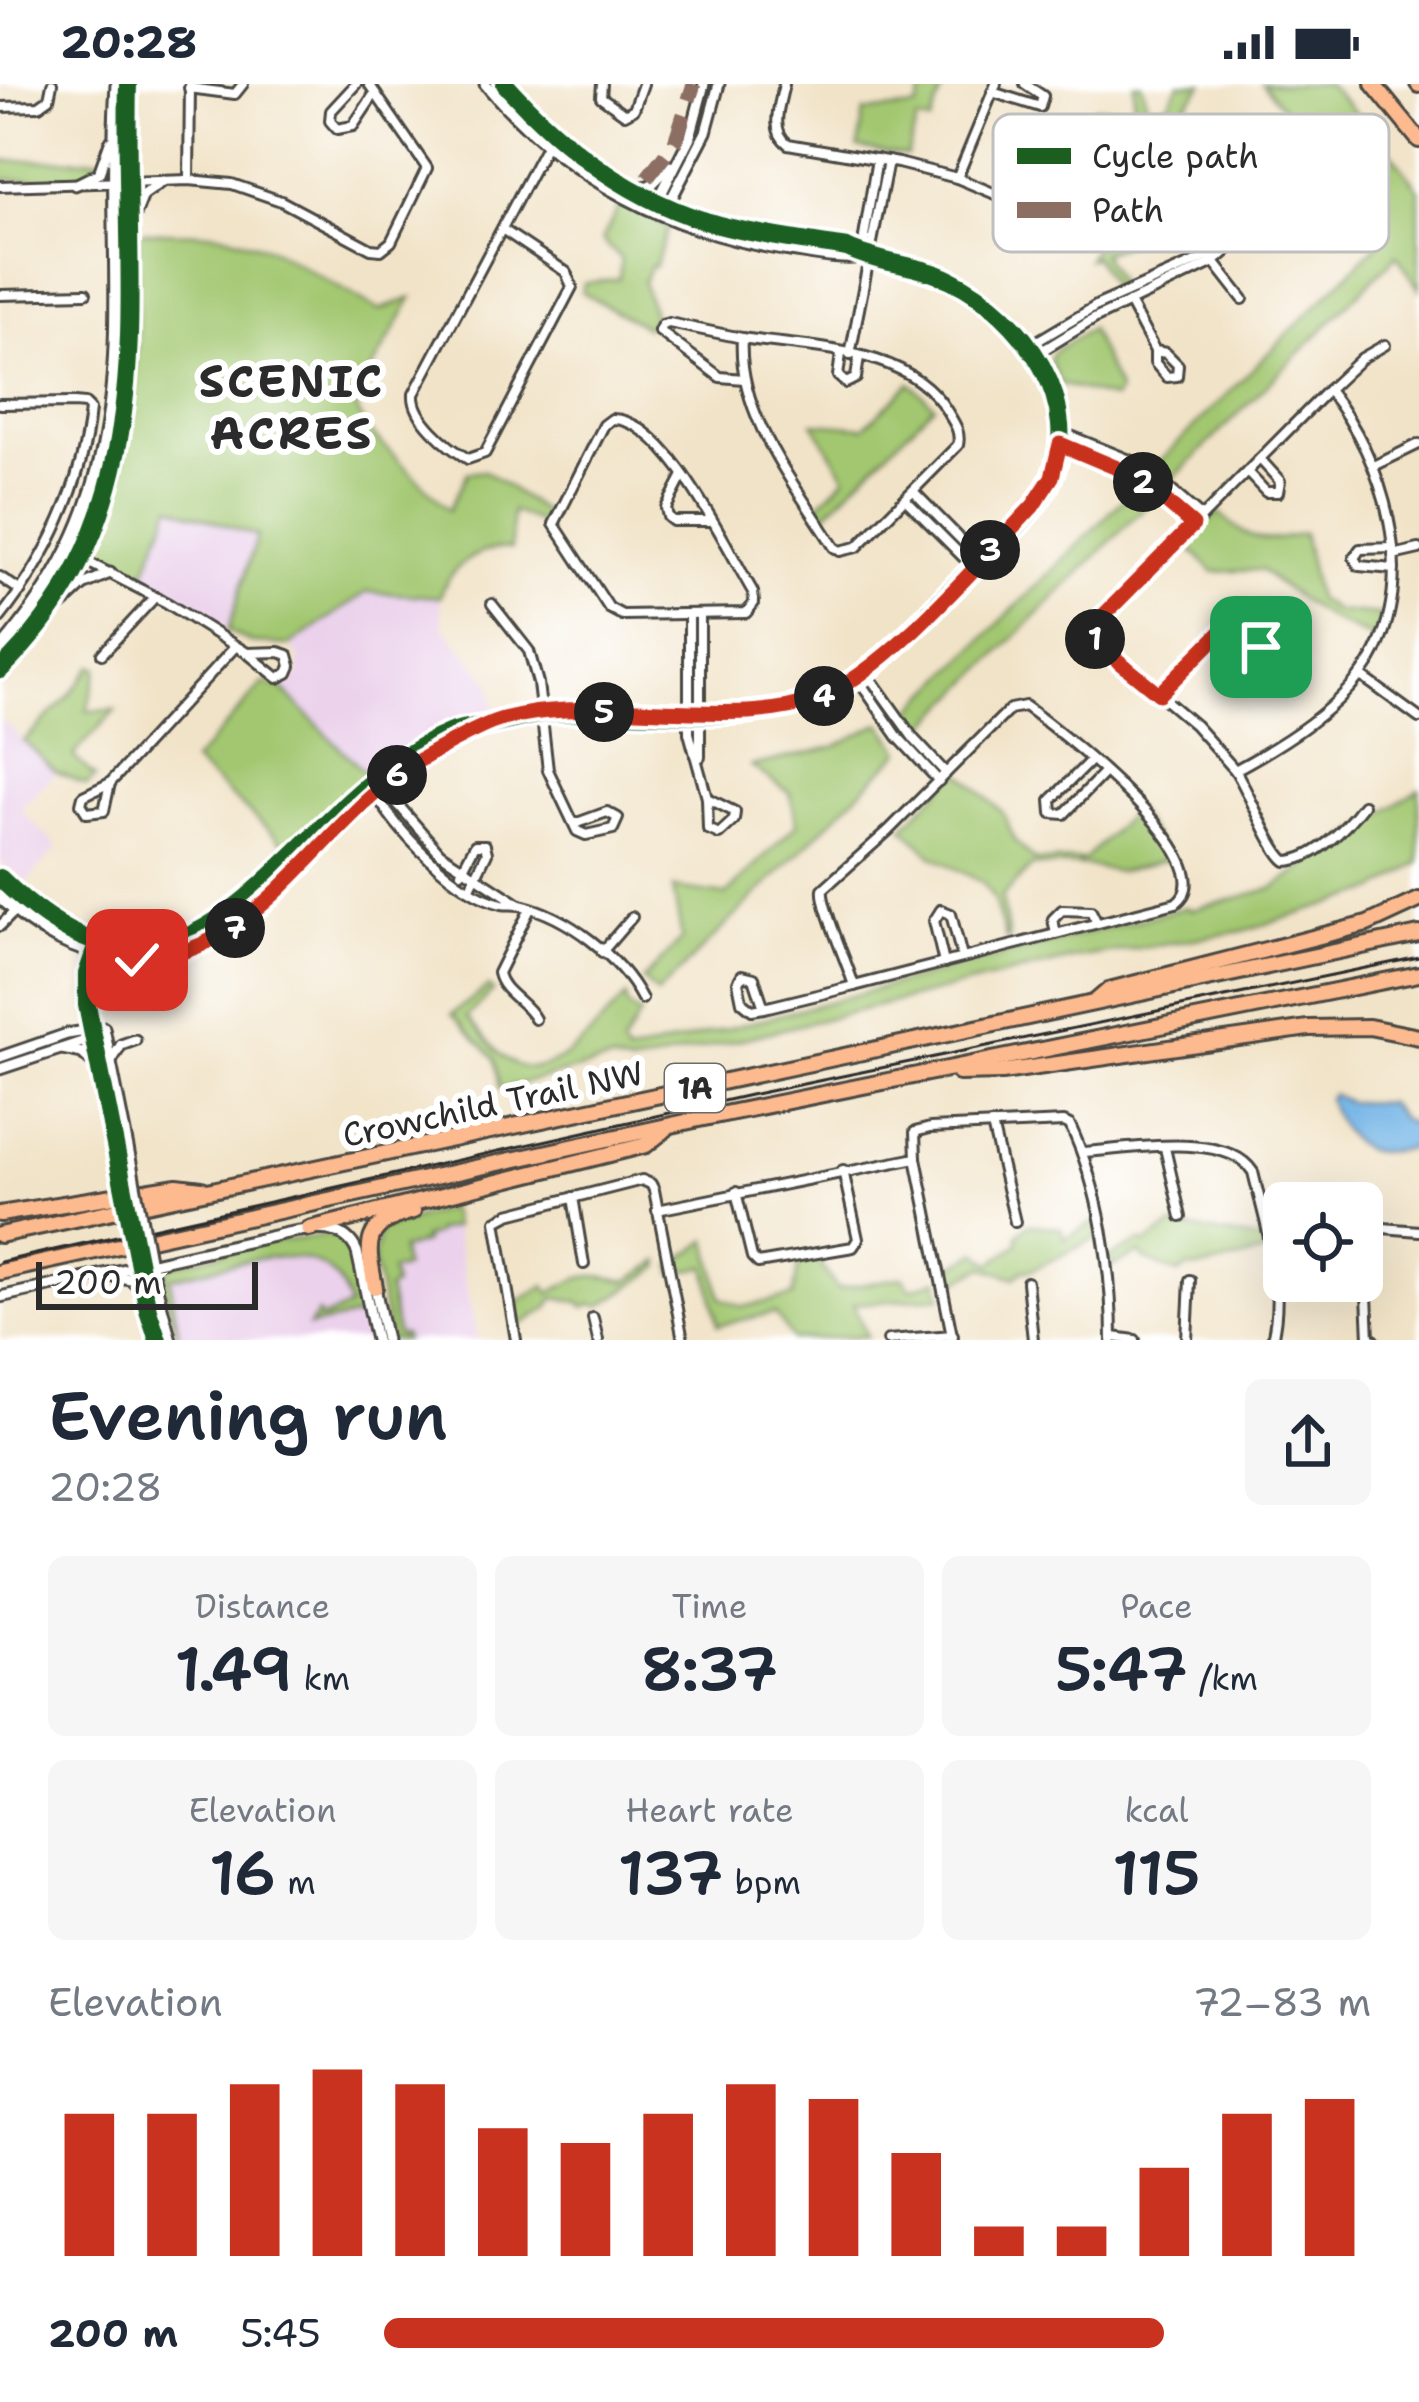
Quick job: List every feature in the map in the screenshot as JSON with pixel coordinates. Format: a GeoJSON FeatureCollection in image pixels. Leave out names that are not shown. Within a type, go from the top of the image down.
{"type":"FeatureCollection","features":[{"type":"Feature","properties":{"kind":"highway"},"geometry":{"type":"LineString","coordinates":[[1373,84],[1419,140]]}},
{"type":"Feature","properties":{"kind":"highway"},"geometry":{"type":"LineString","coordinates":[[1091,1005],[1109,990],[1367,924],[1419,900]]}},
{"type":"Feature","properties":{"kind":"highway","name":"Crowchild Trail NW"},"geometry":{"type":"LineString","coordinates":[[0,1234],[1419,934]]}},
{"type":"Feature","properties":{"kind":"highway","name":"Crowchild Trail NW"},"geometry":{"type":"LineString","coordinates":[[0,1273],[671,1125],[1419,974]]}},
{"type":"Feature","properties":{"kind":"highway"},"geometry":{"type":"LineString","coordinates":[[918,1074],[1002,1072],[1308,1028],[1369,1027],[1419,1037]]}},
{"type":"Feature","properties":{"kind":"highway"},"geometry":{"type":"LineString","coordinates":[[309,1229],[646,1145],[671,1125]]}},
{"type":"Feature","properties":{"kind":"highway"},"geometry":{"type":"LineString","coordinates":[[371,1288],[369,1242],[380,1223],[531,1174]]}},
{"type":"Feature","properties":{"kind":"highway"},"geometry":{"type":"LineString","coordinates":[[0,1214],[176,1186],[219,1191]]}},
{"type":"Feature","properties":{"kind":"street"},"geometry":{"type":"LineString","coordinates":[[0,107],[42,105],[50,99],[52,84]]}},
{"type":"Feature","properties":{"kind":"street"},"geometry":{"type":"LineString","coordinates":[[0,649],[68,552],[96,481],[111,407],[116,84]]}},
{"type":"Feature","properties":{"kind":"street"},"geometry":{"type":"LineString","coordinates":[[44,620],[80,559],[109,489],[124,423],[130,349],[128,84]]}},
{"type":"Feature","properties":{"kind":"street"},"geometry":{"type":"LineString","coordinates":[[189,180],[189,86],[235,94],[243,84]]}},
{"type":"Feature","properties":{"kind":"street"},"geometry":{"type":"LineString","coordinates":[[0,186],[189,180],[232,184],[262,193],[371,249],[384,248],[427,168],[372,88],[353,126],[337,129],[330,121],[331,111],[356,84]]}},
{"type":"Feature","properties":{"kind":"street"},"geometry":{"type":"LineString","coordinates":[[485,84],[547,146],[657,215],[741,243],[847,260],[866,257]]}},
{"type":"Feature","properties":{"kind":"street"},"geometry":{"type":"LineString","coordinates":[[0,878],[68,932],[98,942],[140,946],[183,939],[211,927],[370,780],[438,737],[465,726],[540,714],[785,708],[824,696],[861,675],[1040,498],[1052,477],[1060,438],[1057,403],[1032,351],[998,311],[967,288],[919,267],[866,257],[847,248],[716,224],[663,204],[634,190],[554,133],[505,84]]}},
{"type":"Feature","properties":{"kind":"street"},"geometry":{"type":"LineString","coordinates":[[602,84],[602,97],[626,114],[634,109],[642,85],[633,84]]}},
{"type":"Feature","properties":{"kind":"street"},"geometry":{"type":"LineString","coordinates":[[663,204],[690,137],[704,84]]}},
{"type":"Feature","properties":{"kind":"street"},"geometry":{"type":"LineString","coordinates":[[657,215],[706,132],[719,84]]}},
{"type":"Feature","properties":{"kind":"street"},"geometry":{"type":"LineString","coordinates":[[784,84],[777,127],[782,141],[957,178],[993,195]]}},
{"type":"Feature","properties":{"kind":"street"},"geometry":{"type":"LineString","coordinates":[[957,178],[994,88],[1040,107],[1043,96],[1025,84]]}},
{"type":"Feature","properties":{"kind":"street"},"geometry":{"type":"LineString","coordinates":[[75,184],[100,171],[113,131]]}},
{"type":"Feature","properties":{"kind":"street"},"geometry":{"type":"LineString","coordinates":[[502,229],[566,272],[572,287],[485,453],[467,459],[417,412],[413,398],[502,229],[554,133]]}},
{"type":"Feature","properties":{"kind":"street"},"geometry":{"type":"LineString","coordinates":[[634,190],[660,179],[690,137]]}},
{"type":"Feature","properties":{"kind":"street"},"geometry":{"type":"LineString","coordinates":[[850,355],[877,159]]}},
{"type":"Feature","properties":{"kind":"street"},"geometry":{"type":"LineString","coordinates":[[866,257],[875,239],[888,161]]}},
{"type":"Feature","properties":{"kind":"street"},"geometry":{"type":"LineString","coordinates":[[128,233],[140,200],[163,181]]}},
{"type":"Feature","properties":{"kind":"street"},"geometry":{"type":"LineString","coordinates":[[1206,252],[1243,299]]}},
{"type":"Feature","properties":{"kind":"street"},"geometry":{"type":"LineString","coordinates":[[1032,351],[1220,252]]}},
{"type":"Feature","properties":{"kind":"street"},"geometry":{"type":"LineString","coordinates":[[1032,351],[1078,314],[1124,293],[1171,280]]}},
{"type":"Feature","properties":{"kind":"street"},"geometry":{"type":"LineString","coordinates":[[0,295],[86,293]]}},
{"type":"Feature","properties":{"kind":"street"},"geometry":{"type":"LineString","coordinates":[[1124,293],[1155,351]]}},
{"type":"Feature","properties":{"kind":"street"},"geometry":{"type":"LineString","coordinates":[[1078,314],[1084,325]]}},
{"type":"Feature","properties":{"kind":"street"},"geometry":{"type":"LineString","coordinates":[[742,338],[744,379],[756,417],[836,549],[854,549],[956,449],[959,433],[938,397],[916,376],[891,363],[666,322],[658,331],[714,374],[744,379]]}},
{"type":"Feature","properties":{"kind":"street"},"geometry":{"type":"LineString","coordinates":[[1363,805],[1340,832],[1289,862],[1276,854],[1257,807],[1234,770],[1196,724],[1100,646],[1093,630],[1328,390],[1362,358],[1385,345]]}},
{"type":"Feature","properties":{"kind":"street"},"geometry":{"type":"LineString","coordinates":[[1234,770],[1301,729],[1360,675],[1385,629],[1394,569],[1388,511],[1358,432],[1328,390]]}},
{"type":"Feature","properties":{"kind":"street"},"geometry":{"type":"LineString","coordinates":[[0,404],[74,403],[90,410],[63,513],[0,618]]}},
{"type":"Feature","properties":{"kind":"street"},"geometry":{"type":"LineString","coordinates":[[612,419],[625,421],[655,439],[710,521],[754,599],[750,610],[740,615],[615,614],[554,524],[604,425],[612,419]]}},
{"type":"Feature","properties":{"kind":"street"},"geometry":{"type":"LineString","coordinates":[[1060,438],[1142,465],[1202,517]]}},
{"type":"Feature","properties":{"kind":"street"},"geometry":{"type":"LineString","coordinates":[[1060,438],[1136,476],[1193,525]]}},
{"type":"Feature","properties":{"kind":"street"},"geometry":{"type":"LineString","coordinates":[[1374,466],[1419,444]]}},
{"type":"Feature","properties":{"kind":"street"},"geometry":{"type":"LineString","coordinates":[[1246,472],[1266,492],[1278,492],[1280,481],[1260,459]]}},
{"type":"Feature","properties":{"kind":"street"},"geometry":{"type":"LineString","coordinates":[[1136,476],[1142,465]]}},
{"type":"Feature","properties":{"kind":"street"},"geometry":{"type":"LineString","coordinates":[[683,476],[666,508],[668,517],[710,521]]}},
{"type":"Feature","properties":{"kind":"street"},"geometry":{"type":"LineString","coordinates":[[909,495],[977,564]]}},
{"type":"Feature","properties":{"kind":"street"},"geometry":{"type":"LineString","coordinates":[[1394,569],[1359,566],[1354,558],[1360,549],[1419,549]]}},
{"type":"Feature","properties":{"kind":"street"},"geometry":{"type":"LineString","coordinates":[[68,552],[248,653],[272,676],[282,677],[290,671],[291,660],[285,653],[248,653]]}},
{"type":"Feature","properties":{"kind":"street"},"geometry":{"type":"LineString","coordinates":[[0,670],[83,585],[110,573]]}},
{"type":"Feature","properties":{"kind":"street"},"geometry":{"type":"LineString","coordinates":[[0,577],[20,591]]}},
{"type":"Feature","properties":{"kind":"street"},"geometry":{"type":"LineString","coordinates":[[102,654],[155,597]]}},
{"type":"Feature","properties":{"kind":"street"},"geometry":{"type":"LineString","coordinates":[[492,604],[529,650],[538,683],[548,770],[574,824],[586,835],[613,829],[618,818],[608,812],[574,824]]}},
{"type":"Feature","properties":{"kind":"street"},"geometry":{"type":"LineString","coordinates":[[694,615],[691,747],[699,760],[707,798],[708,829],[719,834],[734,820],[735,812],[707,798]]}},
{"type":"Feature","properties":{"kind":"street"},"geometry":{"type":"LineString","coordinates":[[1159,694],[1228,625],[1239,615],[1265,632],[1267,642],[1256,647],[1228,625]]}},
{"type":"Feature","properties":{"kind":"street"},"geometry":{"type":"LineString","coordinates":[[110,782],[106,808],[96,815],[87,813],[83,796],[110,782],[235,647]]}},
{"type":"Feature","properties":{"kind":"street"},"geometry":{"type":"LineString","coordinates":[[861,675],[898,736],[943,777]]}},
{"type":"Feature","properties":{"kind":"street"},"geometry":{"type":"LineString","coordinates":[[1360,675],[1419,718]]}},
{"type":"Feature","properties":{"kind":"street"},"geometry":{"type":"LineString","coordinates":[[1405,706],[1419,702]]}},
{"type":"Feature","properties":{"kind":"street"},"geometry":{"type":"LineString","coordinates":[[764,1008],[754,978],[742,975],[738,982],[745,1006],[752,1010],[764,1008],[854,986],[1176,903],[1187,890],[1179,862],[1160,827],[1136,798],[1020,706],[1010,709],[822,892],[822,904],[854,986]]}},
{"type":"Feature","properties":{"kind":"street"},"geometry":{"type":"LineString","coordinates":[[5,905],[46,936],[79,951],[112,959],[184,953],[216,940],[242,922],[378,789],[482,726]]}},
{"type":"Feature","properties":{"kind":"street"},"geometry":{"type":"LineString","coordinates":[[1091,760],[1051,800],[1052,813],[1064,814],[1105,772]]}},
{"type":"Feature","properties":{"kind":"street"},"geometry":{"type":"LineString","coordinates":[[370,780],[462,870],[581,934],[629,978],[642,999]]}},
{"type":"Feature","properties":{"kind":"street"},"geometry":{"type":"LineString","coordinates":[[378,789],[423,853],[470,888],[502,904],[518,904]]}},
{"type":"Feature","properties":{"kind":"street"},"geometry":{"type":"LineString","coordinates":[[457,880],[473,847],[483,844],[487,853],[470,888]]}},
{"type":"Feature","properties":{"kind":"street"},"geometry":{"type":"LineString","coordinates":[[268,878],[278,889]]}},
{"type":"Feature","properties":{"kind":"street"},"geometry":{"type":"LineString","coordinates":[[0,926],[5,905],[19,897]]}},
{"type":"Feature","properties":{"kind":"street"},"geometry":{"type":"LineString","coordinates":[[530,908],[498,973],[502,984],[528,1006],[535,1019]]}},
{"type":"Feature","properties":{"kind":"street"},"geometry":{"type":"LineString","coordinates":[[944,962],[934,921],[941,910],[952,917],[962,958]]}},
{"type":"Feature","properties":{"kind":"street"},"geometry":{"type":"LineString","coordinates":[[1056,934],[1053,919],[1063,910],[1091,911],[1097,923]]}},
{"type":"Feature","properties":{"kind":"street"},"geometry":{"type":"LineString","coordinates":[[602,952],[632,917]]}},
{"type":"Feature","properties":{"kind":"street"},"geometry":{"type":"LineString","coordinates":[[0,1069],[99,1033]]}},
{"type":"Feature","properties":{"kind":"street"},"geometry":{"type":"LineString","coordinates":[[0,1057],[57,1037],[99,1033]]}},
{"type":"Feature","properties":{"kind":"street"},"geometry":{"type":"LineString","coordinates":[[99,1033],[111,1066],[144,1262],[171,1340]]}},
{"type":"Feature","properties":{"kind":"street"},"geometry":{"type":"LineString","coordinates":[[99,1033],[98,1069],[126,1170]]}},
{"type":"Feature","properties":{"kind":"street"},"geometry":{"type":"LineString","coordinates":[[111,1066],[121,1045],[135,1040]]}},
{"type":"Feature","properties":{"kind":"street"},"geometry":{"type":"LineString","coordinates":[[56,1049],[82,1053],[98,1069]]}},
{"type":"Feature","properties":{"kind":"street"},"geometry":{"type":"LineString","coordinates":[[888,1340],[953,1337],[914,1136],[919,1130],[1068,1123],[1082,1152],[1100,1229],[1113,1338],[1135,1340]]}},
{"type":"Feature","properties":{"kind":"street"},"geometry":{"type":"LineString","coordinates":[[992,1125],[1016,1222]]}},
{"type":"Feature","properties":{"kind":"street"},"geometry":{"type":"LineString","coordinates":[[1165,1148],[1180,1217]]}},
{"type":"Feature","properties":{"kind":"street"},"geometry":{"type":"LineString","coordinates":[[1082,1152],[1216,1148],[1243,1158],[1251,1167],[1276,1270],[1273,1340]]}},
{"type":"Feature","properties":{"kind":"street"},"geometry":{"type":"LineString","coordinates":[[657,1210],[916,1158]]}},
{"type":"Feature","properties":{"kind":"street"},"geometry":{"type":"LineString","coordinates":[[736,1192],[752,1257],[758,1263],[854,1247],[858,1240],[843,1170]]}},
{"type":"Feature","properties":{"kind":"street"},"geometry":{"type":"LineString","coordinates":[[516,1340],[496,1221],[647,1180],[683,1340]]}},
{"type":"Feature","properties":{"kind":"street"},"geometry":{"type":"LineString","coordinates":[[573,1197],[584,1264]]}},
{"type":"Feature","properties":{"kind":"street"},"geometry":{"type":"LineString","coordinates":[[1370,1339],[1364,1233],[1371,1227],[1419,1232]]}},
{"type":"Feature","properties":{"kind":"street"},"geometry":{"type":"LineString","coordinates":[[0,1297],[309,1229],[344,1232],[352,1240],[371,1288],[386,1340]]}},
{"type":"Feature","properties":{"kind":"street"},"geometry":{"type":"LineString","coordinates":[[144,1262],[145,1295],[158,1340]]}},
{"type":"Feature","properties":{"kind":"street"},"geometry":{"type":"LineString","coordinates":[[86,1277],[123,1277],[145,1295]]}},
{"type":"Feature","properties":{"kind":"street"},"geometry":{"type":"LineString","coordinates":[[1187,1340],[1190,1280]]}},
{"type":"Feature","properties":{"kind":"street"},"geometry":{"type":"LineString","coordinates":[[1027,1282],[1033,1340]]}},
{"type":"Feature","properties":{"kind":"street"},"geometry":{"type":"LineString","coordinates":[[371,1288],[376,1340]]}},
{"type":"Feature","properties":{"kind":"street"},"geometry":{"type":"LineString","coordinates":[[593,1318],[598,1340]]}},
{"type":"Feature","properties":{"kind":"shaded area"},"geometry":{"type":"Polygon","coordinates":[[[171,506],[257,536],[228,631],[143,577],[171,506]]]}},
{"type":"Feature","properties":{"kind":"shaded area"},"geometry":{"type":"Polygon","coordinates":[[[367,592],[440,597],[443,627],[491,682],[495,711],[432,733],[367,775],[281,688],[299,674],[299,657],[290,645],[367,592]]]}},
{"type":"Feature","properties":{"kind":"shaded area"},"geometry":{"type":"Polygon","coordinates":[[[0,718],[56,772],[20,809],[58,847],[24,885],[0,861],[0,718]]]}},
{"type":"Feature","properties":{"kind":"shaded area"},"geometry":{"type":"Polygon","coordinates":[[[453,1221],[478,1340],[399,1340],[381,1246],[453,1221]]]}},
{"type":"Feature","properties":{"kind":"shaded area"},"geometry":{"type":"Polygon","coordinates":[[[301,1236],[345,1239],[353,1253],[370,1340],[179,1340],[163,1288],[169,1267],[301,1236]]]}},
{"type":"Feature","properties":{"kind":"green space"},"geometry":{"type":"Polygon","coordinates":[[[925,84],[945,84],[930,123],[917,121],[907,156],[858,148],[864,112],[917,107],[925,84]]]}},
{"type":"Feature","properties":{"kind":"green space"},"geometry":{"type":"Polygon","coordinates":[[[1134,84],[1142,84],[1148,107],[1168,104],[1179,84],[1203,84],[1179,114],[1092,114],[1095,107],[1134,111],[1134,84]]]}},
{"type":"Feature","properties":{"kind":"green space"},"geometry":{"type":"Polygon","coordinates":[[[1262,84],[1327,84],[1357,114],[1289,114],[1262,84]]]}},
{"type":"Feature","properties":{"kind":"green space"},"geometry":{"type":"Polygon","coordinates":[[[1389,150],[1419,189],[1419,289],[1397,255],[1172,480],[1154,467],[1370,252],[1389,252],[1389,150]]]}},
{"type":"Feature","properties":{"kind":"green space"},"geometry":{"type":"Polygon","coordinates":[[[100,159],[93,173],[79,178],[0,180],[0,161],[100,159]]]}},
{"type":"Feature","properties":{"kind":"green space"},"geometry":{"type":"Polygon","coordinates":[[[621,203],[668,228],[655,267],[651,266],[643,282],[654,317],[647,328],[582,292],[584,283],[619,279],[621,259],[602,240],[621,203]]]}},
{"type":"Feature","properties":{"kind":"green space"},"geometry":{"type":"Polygon","coordinates":[[[138,233],[219,233],[271,249],[379,310],[412,298],[354,402],[365,427],[449,510],[467,473],[485,471],[547,514],[543,524],[512,511],[511,549],[488,551],[467,560],[450,576],[440,597],[367,592],[290,645],[252,643],[228,631],[257,536],[171,506],[143,577],[98,551],[131,425],[138,233]]]}},
{"type":"Feature","properties":{"kind":"green space"},"geometry":{"type":"Polygon","coordinates":[[[1092,252],[1105,252],[1121,289],[1114,292],[1095,257],[1088,259],[1092,252]]]}},
{"type":"Feature","properties":{"kind":"green space"},"geometry":{"type":"Polygon","coordinates":[[[1090,329],[1119,392],[1114,399],[1060,384],[1050,361],[1053,352],[1090,329]]]}},
{"type":"Feature","properties":{"kind":"green space"},"geometry":{"type":"Polygon","coordinates":[[[910,383],[934,405],[824,515],[818,505],[846,477],[813,423],[864,427],[910,383]]]}},
{"type":"Feature","properties":{"kind":"green space"},"geometry":{"type":"Polygon","coordinates":[[[1137,486],[1154,498],[918,734],[905,717],[1137,486]]]}},
{"type":"Feature","properties":{"kind":"green space"},"geometry":{"type":"Polygon","coordinates":[[[1218,512],[1257,538],[1303,533],[1317,599],[1336,611],[1381,615],[1374,638],[1328,618],[1261,570],[1214,572],[1186,545],[1218,512]]]}},
{"type":"Feature","properties":{"kind":"green space"},"geometry":{"type":"Polygon","coordinates":[[[92,666],[98,668],[87,711],[115,710],[73,756],[95,777],[87,785],[56,772],[24,741],[92,666]]]}},
{"type":"Feature","properties":{"kind":"green space"},"geometry":{"type":"Polygon","coordinates":[[[264,683],[281,688],[367,775],[291,850],[193,762],[264,683]]]}},
{"type":"Feature","properties":{"kind":"green space"},"geometry":{"type":"Polygon","coordinates":[[[881,723],[901,751],[657,994],[643,980],[682,939],[673,888],[726,895],[797,824],[790,793],[751,766],[834,747],[881,723]]]}},
{"type":"Feature","properties":{"kind":"green space"},"geometry":{"type":"Polygon","coordinates":[[[959,771],[1003,813],[1015,841],[1035,861],[1084,860],[1135,809],[1169,859],[1119,872],[1082,865],[1032,866],[1002,897],[1006,940],[994,900],[983,883],[932,856],[903,827],[959,771]]]}},
{"type":"Feature","properties":{"kind":"green space"},"geometry":{"type":"Polygon","coordinates":[[[1419,789],[1419,863],[1377,890],[1243,931],[1076,958],[631,1066],[611,1061],[500,1089],[495,1059],[452,1014],[488,987],[493,991],[467,1017],[500,1054],[517,1065],[535,1068],[569,1053],[626,997],[627,1006],[640,1015],[622,1046],[627,1055],[1274,888],[1419,789]]]}},
{"type":"Feature","properties":{"kind":"green space"},"geometry":{"type":"Polygon","coordinates":[[[449,1208],[454,1227],[401,1250],[404,1268],[391,1271],[394,1286],[388,1289],[397,1335],[404,1335],[405,1340],[390,1340],[373,1260],[380,1230],[449,1208]]]}},
{"type":"Feature","properties":{"kind":"green space"},"geometry":{"type":"Polygon","coordinates":[[[1094,1222],[1097,1238],[1023,1270],[1015,1278],[983,1267],[950,1285],[947,1270],[978,1252],[991,1264],[1018,1244],[1018,1234],[1028,1224],[1061,1228],[1064,1239],[1094,1222]]]}},
{"type":"Feature","properties":{"kind":"green space"},"geometry":{"type":"Polygon","coordinates":[[[1172,1226],[1263,1240],[1263,1254],[1187,1268],[1179,1274],[1140,1253],[1112,1266],[1110,1257],[1141,1241],[1145,1244],[1172,1226]]]}},
{"type":"Feature","properties":{"kind":"green space"},"geometry":{"type":"Polygon","coordinates":[[[333,1235],[349,1245],[364,1312],[360,1316],[309,1326],[318,1313],[321,1319],[349,1307],[339,1281],[322,1266],[300,1258],[247,1260],[170,1278],[179,1340],[163,1286],[166,1270],[261,1243],[333,1235]]]}},
{"type":"Feature","properties":{"kind":"green space"},"geometry":{"type":"Polygon","coordinates":[[[708,1240],[721,1298],[743,1307],[793,1296],[799,1262],[817,1259],[837,1289],[903,1277],[911,1289],[938,1279],[941,1297],[853,1304],[867,1336],[793,1340],[775,1313],[718,1325],[706,1266],[674,1274],[672,1265],[708,1240]]]}},
{"type":"Feature","properties":{"kind":"green space"},"geometry":{"type":"Polygon","coordinates":[[[660,1261],[661,1266],[601,1306],[584,1307],[554,1298],[548,1308],[518,1327],[514,1304],[545,1286],[550,1293],[587,1276],[627,1281],[660,1261]]]}},
{"type":"Feature","properties":{"kind":"water"},"geometry":{"type":"Polygon","coordinates":[[[1332,1094],[1348,1102],[1388,1103],[1402,1120],[1419,1126],[1419,1147],[1382,1152],[1363,1148],[1338,1121],[1328,1098],[1332,1094]]]}},
{"type":"Feature","properties":{"kind":"tram line"},"geometry":{"type":"LineString","coordinates":[[0,1262],[750,1095],[1419,957]]}},
{"type":"Feature","properties":{"kind":"marked path"},"geometry":{"type":"LineString","coordinates":[[647,178],[675,142],[694,84]]}},
{"type":"Feature","properties":{"kind":"cycle path"},"geometry":{"type":"LineString","coordinates":[[0,670],[54,606],[90,538],[113,467],[125,394],[129,318],[128,84]]}},
{"type":"Feature","properties":{"kind":"cycle path"},"geometry":{"type":"LineString","coordinates":[[0,878],[69,931],[130,948],[184,938],[234,908],[384,772],[451,732],[554,713],[745,713],[830,693],[891,651],[1039,500],[1058,457],[1060,426],[1054,395],[1024,339],[977,295],[925,270],[847,248],[719,225],[658,203],[576,151],[505,84]]}},
{"type":"Feature","properties":{"kind":"cycle path"},"geometry":{"type":"LineString","coordinates":[[98,942],[87,974],[87,1005],[158,1340]]}},
{"type":"Feature","properties":{"kind":"district","name":"SCENIC ACRES"},"geometry":{"type":"Point","coordinates":[292,407]}},
{"type":"Feature","properties":{"kind":"route"},"geometry":{"type":"LineString","coordinates":[[137,960],[184,953],[234,928],[374,793],[418,761],[482,726],[550,712],[769,710],[812,701],[848,684],[879,661],[1033,506],[1052,477],[1060,444],[1136,476],[1193,525],[1094,625],[1100,646],[1159,694],[1228,625],[1253,646],[1261,647]]}}]}
